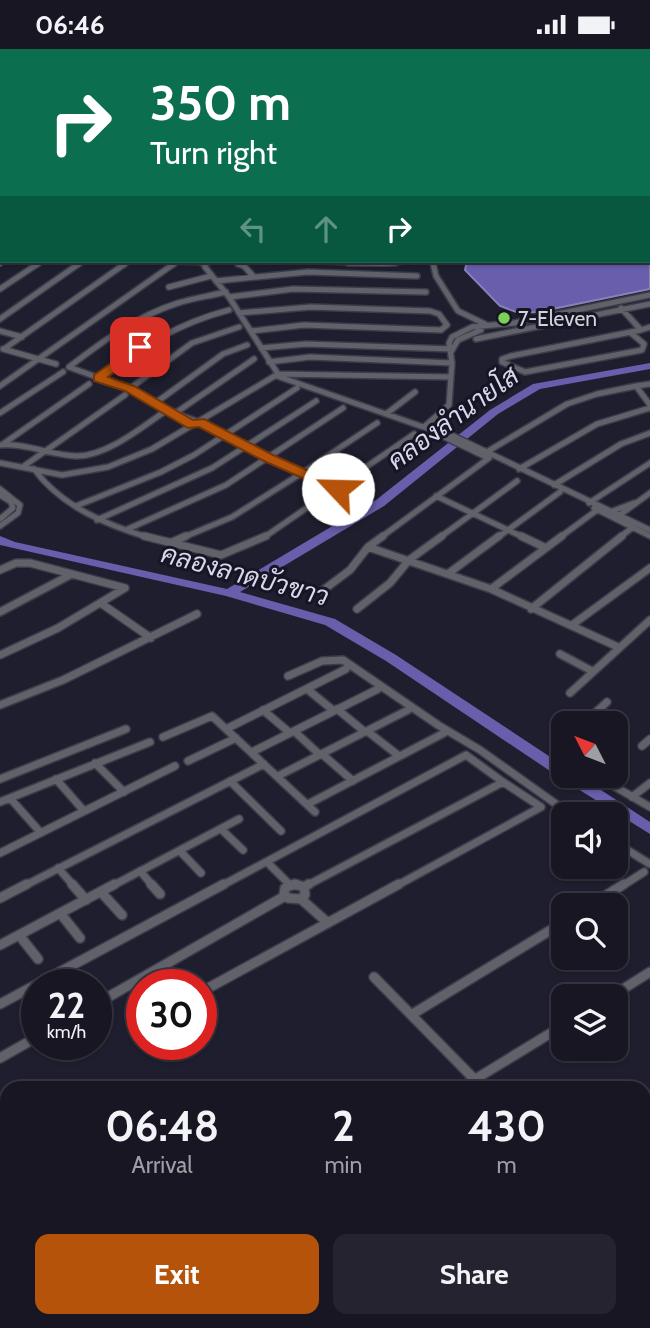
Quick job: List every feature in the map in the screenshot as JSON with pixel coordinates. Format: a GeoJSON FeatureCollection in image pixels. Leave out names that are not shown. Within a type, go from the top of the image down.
{"type":"FeatureCollection","features":[{"type":"Feature","properties":{"kind":"street"},"geometry":{"type":"LineString","coordinates":[[0,289],[40,263]]}},
{"type":"Feature","properties":{"kind":"street"},"geometry":{"type":"LineString","coordinates":[[0,319],[80,263]]}},
{"type":"Feature","properties":{"kind":"street"},"geometry":{"type":"LineString","coordinates":[[2,349],[126,263]]}},
{"type":"Feature","properties":{"kind":"street"},"geometry":{"type":"LineString","coordinates":[[0,386],[175,263],[216,266]]}},
{"type":"Feature","properties":{"kind":"street"},"geometry":{"type":"LineString","coordinates":[[433,263],[436,276],[458,311],[488,327]]}},
{"type":"Feature","properties":{"kind":"street"},"geometry":{"type":"LineString","coordinates":[[238,264],[244,266],[253,276]]}},
{"type":"Feature","properties":{"kind":"street"},"geometry":{"type":"LineString","coordinates":[[206,266],[213,279],[228,295],[277,375],[443,434],[644,528],[650,536]]}},
{"type":"Feature","properties":{"kind":"street"},"geometry":{"type":"LineString","coordinates":[[169,287],[213,279],[308,272],[417,276]]}},
{"type":"Feature","properties":{"kind":"street"},"geometry":{"type":"LineString","coordinates":[[338,489],[196,423],[180,419],[130,389],[69,367],[140,317],[178,302],[293,289],[426,292]]}},
{"type":"Feature","properties":{"kind":"street"},"geometry":{"type":"LineString","coordinates":[[476,338],[650,299]]}},
{"type":"Feature","properties":{"kind":"street"},"geometry":{"type":"LineString","coordinates":[[426,428],[449,405],[451,350],[455,338],[471,330],[564,318],[650,299]]}},
{"type":"Feature","properties":{"kind":"street"},"geometry":{"type":"LineString","coordinates":[[619,306],[641,330]]}},
{"type":"Feature","properties":{"kind":"street"},"geometry":{"type":"LineString","coordinates":[[239,313],[295,307],[430,311],[439,314],[447,325],[441,330],[304,325],[251,331]]}},
{"type":"Feature","properties":{"kind":"street"},"geometry":{"type":"LineString","coordinates":[[99,378],[156,336],[198,317],[229,310]]}},
{"type":"Feature","properties":{"kind":"street"},"geometry":{"type":"LineString","coordinates":[[130,389],[198,341],[239,327]]}},
{"type":"Feature","properties":{"kind":"street"},"geometry":{"type":"LineString","coordinates":[[631,333],[644,344],[642,350],[525,372],[502,362],[502,359],[511,356],[650,327]]}},
{"type":"Feature","properties":{"kind":"street"},"geometry":{"type":"LineString","coordinates":[[0,331],[22,337]]}},
{"type":"Feature","properties":{"kind":"street"},"geometry":{"type":"LineString","coordinates":[[261,348],[306,344],[451,350]]}},
{"type":"Feature","properties":{"kind":"street"},"geometry":{"type":"LineString","coordinates":[[154,404],[223,354],[247,345]]}},
{"type":"Feature","properties":{"kind":"street"},"geometry":{"type":"LineString","coordinates":[[2,349],[56,363]]}},
{"type":"Feature","properties":{"kind":"street"},"geometry":{"type":"LineString","coordinates":[[269,362],[310,357],[452,363]]}},
{"type":"Feature","properties":{"kind":"street"},"geometry":{"type":"LineString","coordinates":[[176,415],[254,359]]}},
{"type":"Feature","properties":{"kind":"street"},"geometry":{"type":"LineString","coordinates":[[0,413],[64,372]]}},
{"type":"Feature","properties":{"kind":"street"},"geometry":{"type":"LineString","coordinates":[[0,463],[62,475],[95,471],[131,459],[277,375],[452,377]]}},
{"type":"Feature","properties":{"kind":"street"},"geometry":{"type":"LineString","coordinates":[[1,445],[89,384]]}},
{"type":"Feature","properties":{"kind":"street"},"geometry":{"type":"LineString","coordinates":[[322,591],[349,570],[368,547],[486,455],[567,404],[597,394],[650,384]]}},
{"type":"Feature","properties":{"kind":"street"},"geometry":{"type":"LineString","coordinates":[[517,470],[589,426],[606,418],[650,407],[636,386]]}},
{"type":"Feature","properties":{"kind":"street"},"geometry":{"type":"LineString","coordinates":[[76,506],[176,465],[297,388]]}},
{"type":"Feature","properties":{"kind":"street"},"geometry":{"type":"LineString","coordinates":[[386,414],[415,392]]}},
{"type":"Feature","properties":{"kind":"street"},"geometry":{"type":"LineString","coordinates":[[24,466],[125,395]]}},
{"type":"Feature","properties":{"kind":"street"},"geometry":{"type":"LineString","coordinates":[[97,520],[192,478],[316,401]]}},
{"type":"Feature","properties":{"kind":"street"},"geometry":{"type":"LineString","coordinates":[[127,530],[204,496],[269,458],[343,408]]}},
{"type":"Feature","properties":{"kind":"street"},"geometry":{"type":"LineString","coordinates":[[1,445],[16,444],[75,456],[97,452],[127,438],[164,412]]}},
{"type":"Feature","properties":{"kind":"street"},"geometry":{"type":"LineString","coordinates":[[170,543],[251,507],[377,422]]}},
{"type":"Feature","properties":{"kind":"street"},"geometry":{"type":"LineString","coordinates":[[552,486],[621,444],[650,433]]}},
{"type":"Feature","properties":{"kind":"street"},"geometry":{"type":"LineString","coordinates":[[34,469],[57,491],[97,520],[214,555],[229,553],[270,534],[414,434]]}},
{"type":"Feature","properties":{"kind":"street"},"geometry":{"type":"LineString","coordinates":[[589,503],[650,463]]}},
{"type":"Feature","properties":{"kind":"street"},"geometry":{"type":"LineString","coordinates":[[57,491],[62,475]]}},
{"type":"Feature","properties":{"kind":"street"},"geometry":{"type":"LineString","coordinates":[[358,609],[390,583],[409,560],[517,481]]}},
{"type":"Feature","properties":{"kind":"street"},"geometry":{"type":"LineString","coordinates":[[552,486],[597,509],[644,528]]}},
{"type":"Feature","properties":{"kind":"street"},"geometry":{"type":"LineString","coordinates":[[0,489],[20,505],[18,513],[0,526]]}},
{"type":"Feature","properties":{"kind":"street"},"geometry":{"type":"LineString","coordinates":[[449,573],[560,492]]}},
{"type":"Feature","properties":{"kind":"street"},"geometry":{"type":"LineString","coordinates":[[614,515],[650,493]]}},
{"type":"Feature","properties":{"kind":"street"},"geometry":{"type":"LineString","coordinates":[[0,495],[12,504],[11,511],[0,519]]}},
{"type":"Feature","properties":{"kind":"street"},"geometry":{"type":"LineString","coordinates":[[436,496],[546,548]]}},
{"type":"Feature","properties":{"kind":"street"},"geometry":{"type":"LineString","coordinates":[[491,589],[597,509]]}},
{"type":"Feature","properties":{"kind":"street"},"geometry":{"type":"LineString","coordinates":[[531,609],[644,528]]}},
{"type":"Feature","properties":{"kind":"street"},"geometry":{"type":"LineString","coordinates":[[368,547],[491,589],[618,647]]}},
{"type":"Feature","properties":{"kind":"street"},"geometry":{"type":"LineString","coordinates":[[0,570],[23,562],[125,588],[102,604],[0,655]]}},
{"type":"Feature","properties":{"kind":"street"},"geometry":{"type":"LineString","coordinates":[[572,625],[650,568]]}},
{"type":"Feature","properties":{"kind":"street"},"geometry":{"type":"LineString","coordinates":[[0,612],[72,574]]}},
{"type":"Feature","properties":{"kind":"street"},"geometry":{"type":"LineString","coordinates":[[102,604],[151,638]]}},
{"type":"Feature","properties":{"kind":"street"},"geometry":{"type":"LineString","coordinates":[[0,705],[63,680],[197,614]]}},
{"type":"Feature","properties":{"kind":"street"},"geometry":{"type":"LineString","coordinates":[[570,693],[650,620]]}},
{"type":"Feature","properties":{"kind":"street"},"geometry":{"type":"LineString","coordinates":[[560,654],[592,671]]}},
{"type":"Feature","properties":{"kind":"street"},"geometry":{"type":"LineString","coordinates":[[288,676],[325,660],[343,660],[438,725],[480,750],[553,802]]}},
{"type":"Feature","properties":{"kind":"street"},"geometry":{"type":"LineString","coordinates":[[226,729],[346,669]]}},
{"type":"Feature","properties":{"kind":"street"},"geometry":{"type":"LineString","coordinates":[[307,689],[399,756]]}},
{"type":"Feature","properties":{"kind":"street"},"geometry":{"type":"LineString","coordinates":[[251,752],[378,689]]}},
{"type":"Feature","properties":{"kind":"street"},"geometry":{"type":"LineString","coordinates":[[597,711],[607,702]]}},
{"type":"Feature","properties":{"kind":"street"},"geometry":{"type":"LineString","coordinates":[[263,710],[353,781]]}},
{"type":"Feature","properties":{"kind":"street"},"geometry":{"type":"LineString","coordinates":[[278,776],[408,710]]}},
{"type":"Feature","properties":{"kind":"street"},"geometry":{"type":"LineString","coordinates":[[163,737],[209,716],[315,811]]}},
{"type":"Feature","properties":{"kind":"street"},"geometry":{"type":"LineString","coordinates":[[0,779],[126,729]]}},
{"type":"Feature","properties":{"kind":"street"},"geometry":{"type":"LineString","coordinates":[[308,804],[444,733]]}},
{"type":"Feature","properties":{"kind":"street"},"geometry":{"type":"LineString","coordinates":[[188,761],[236,738]]}},
{"type":"Feature","properties":{"kind":"street"},"geometry":{"type":"LineString","coordinates":[[642,746],[650,739]]}},
{"type":"Feature","properties":{"kind":"street"},"geometry":{"type":"LineString","coordinates":[[0,802],[150,742]]}},
{"type":"Feature","properties":{"kind":"street"},"geometry":{"type":"LineString","coordinates":[[0,1004],[466,755],[541,807],[217,983]]}},
{"type":"Feature","properties":{"kind":"street"},"geometry":{"type":"LineString","coordinates":[[95,763],[124,792]]}},
{"type":"Feature","properties":{"kind":"street"},"geometry":{"type":"LineString","coordinates":[[0,898],[264,764]]}},
{"type":"Feature","properties":{"kind":"street"},"geometry":{"type":"LineString","coordinates":[[0,853],[175,766]]}},
{"type":"Feature","properties":{"kind":"street"},"geometry":{"type":"LineString","coordinates":[[55,779],[84,811]]}},
{"type":"Feature","properties":{"kind":"street"},"geometry":{"type":"LineString","coordinates":[[230,781],[281,831]]}},
{"type":"Feature","properties":{"kind":"street"},"geometry":{"type":"LineString","coordinates":[[267,862],[290,885],[304,887],[503,782]]}},
{"type":"Feature","properties":{"kind":"street"},"geometry":{"type":"LineString","coordinates":[[632,797],[650,783]]}},
{"type":"Feature","properties":{"kind":"street"},"geometry":{"type":"LineString","coordinates":[[617,788],[650,807]]}},
{"type":"Feature","properties":{"kind":"street"},"geometry":{"type":"LineString","coordinates":[[10,798],[41,833]]}},
{"type":"Feature","properties":{"kind":"street"},"geometry":{"type":"LineString","coordinates":[[0,945],[239,819]]}},
{"type":"Feature","properties":{"kind":"street"},"geometry":{"type":"LineString","coordinates":[[221,829],[243,850]]}},
{"type":"Feature","properties":{"kind":"street"},"geometry":{"type":"LineString","coordinates":[[628,850],[650,864]]}},
{"type":"Feature","properties":{"kind":"street"},"geometry":{"type":"LineString","coordinates":[[180,851],[201,873]]}},
{"type":"Feature","properties":{"kind":"street"},"geometry":{"type":"LineString","coordinates":[[58,869],[86,900]]}},
{"type":"Feature","properties":{"kind":"street"},"geometry":{"type":"LineString","coordinates":[[140,871],[160,894]]}},
{"type":"Feature","properties":{"kind":"street"},"geometry":{"type":"LineString","coordinates":[[610,893],[644,872]]}},
{"type":"Feature","properties":{"kind":"street"},"geometry":{"type":"LineString","coordinates":[[285,896],[284,891],[290,885]]}},
{"type":"Feature","properties":{"kind":"street"},"geometry":{"type":"LineString","coordinates":[[301,899],[306,892],[304,887]]}},
{"type":"Feature","properties":{"kind":"street"},"geometry":{"type":"LineString","coordinates":[[101,891],[122,915]]}},
{"type":"Feature","properties":{"kind":"street"},"geometry":{"type":"LineString","coordinates":[[285,896],[291,900],[301,899],[328,923]]}},
{"type":"Feature","properties":{"kind":"street"},"geometry":{"type":"LineString","coordinates":[[112,995],[285,896]]}},
{"type":"Feature","properties":{"kind":"street"},"geometry":{"type":"LineString","coordinates":[[60,913],[80,937]]}},
{"type":"Feature","properties":{"kind":"street"},"geometry":{"type":"LineString","coordinates":[[411,1015],[551,930]]}},
{"type":"Feature","properties":{"kind":"street"},"geometry":{"type":"LineString","coordinates":[[19,935],[38,959]]}},
{"type":"Feature","properties":{"kind":"street"},"geometry":{"type":"LineString","coordinates":[[628,986],[650,972]]}},
{"type":"Feature","properties":{"kind":"street"},"geometry":{"type":"LineString","coordinates":[[374,977],[474,1079]]}},
{"type":"Feature","properties":{"kind":"street"},"geometry":{"type":"LineString","coordinates":[[471,1081],[551,1033]]}},
{"type":"Feature","properties":{"kind":"street"},"geometry":{"type":"LineString","coordinates":[[0,1058],[21,1046]]}},
{"type":"Feature","properties":{"kind":"shaded area"},"geometry":{"type":"Polygon","coordinates":[[[467,263],[650,263],[650,289],[538,312],[519,313],[500,306],[465,270],[467,263]]]}},
{"type":"Feature","properties":{"kind":"waterway","name":"คลองลำนายโส"},"geometry":{"type":"LineString","coordinates":[[229,593],[380,503],[494,412],[537,386],[650,366]]}},
{"type":"Feature","properties":{"kind":"waterway","name":"คลองลาดบัวขาว"},"geometry":{"type":"LineString","coordinates":[[0,540],[11,545],[229,593]]}},
{"type":"Feature","properties":{"kind":"waterway","name":"คลองลาดบัวขาว"},"geometry":{"type":"LineString","coordinates":[[229,593],[330,622],[391,658],[551,764]]}},
{"type":"Feature","properties":{"kind":"waterway","name":"คลองลาดบัวขาว"},"geometry":{"type":"LineString","coordinates":[[587,788],[650,829]]}},
{"type":"Feature","properties":{"kind":"place","name":"7-Eleven"},"geometry":{"type":"Point","coordinates":[504,318]}},
{"type":"Feature","properties":{"kind":"route"},"geometry":{"type":"LineString","coordinates":[[140,347],[99,378],[130,389],[182,420],[193,425],[199,422],[338,489]]}}]}
